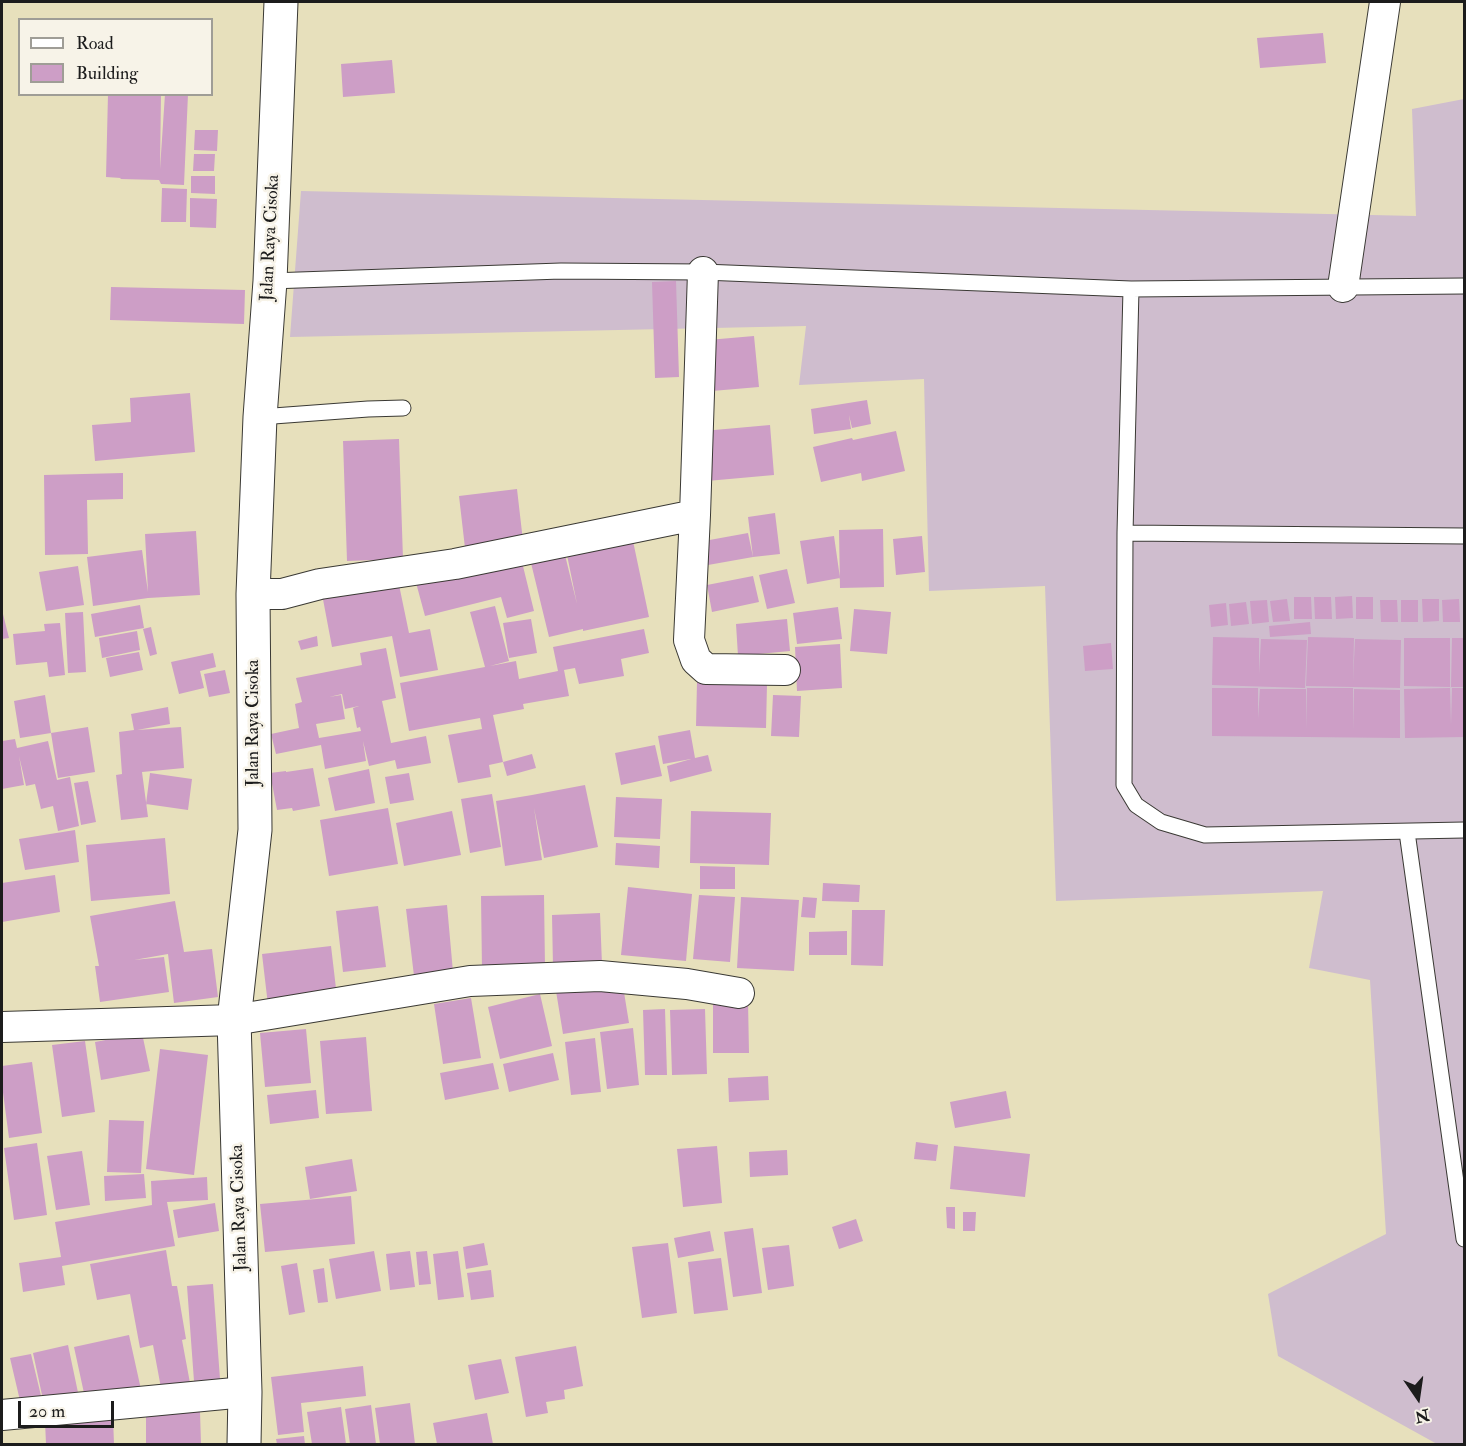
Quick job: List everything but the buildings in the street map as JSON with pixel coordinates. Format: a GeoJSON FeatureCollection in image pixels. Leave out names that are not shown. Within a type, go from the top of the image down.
{"type":"FeatureCollection","features":[{"type":"Feature","properties":{"kind":"street","name":"Jalan Raya Cisoka"},"geometry":{"type":"LineString","coordinates":[[244,1444],[245,1392],[234,1020],[255,830],[253,594],[260,417],[270,281],[281,2]]}},
{"type":"Feature","properties":{"kind":"street"},"geometry":{"type":"LineString","coordinates":[[1343,287],[1385,2]]}},
{"type":"Feature","properties":{"kind":"street"},"geometry":{"type":"LineString","coordinates":[[703,272],[689,640],[696,660],[706,669],[785,670]]}},
{"type":"Feature","properties":{"kind":"street"},"geometry":{"type":"LineString","coordinates":[[253,594],[282,594],[320,584],[455,564],[695,515]]}},
{"type":"Feature","properties":{"kind":"street"},"geometry":{"type":"LineString","coordinates":[[2,1028],[234,1020],[470,981],[600,976],[687,984],[739,993]]}},
{"type":"Feature","properties":{"kind":"street"},"geometry":{"type":"LineString","coordinates":[[2,1415],[245,1392]]}},
{"type":"Feature","properties":{"kind":"lane"},"geometry":{"type":"LineString","coordinates":[[270,281],[561,271],[703,272],[1131,289],[1464,286]]}},
{"type":"Feature","properties":{"kind":"lane"},"geometry":{"type":"LineString","coordinates":[[1131,289],[1125,533],[1124,786],[1136,805],[1161,822],[1205,835],[1464,830]]}},
{"type":"Feature","properties":{"kind":"lane"},"geometry":{"type":"LineString","coordinates":[[260,417],[403,408]]}},
{"type":"Feature","properties":{"kind":"lane"},"geometry":{"type":"LineString","coordinates":[[1125,533],[1464,536]]}},
{"type":"Feature","properties":{"kind":"lane"},"geometry":{"type":"LineString","coordinates":[[1407,832],[1464,1239]]}},
{"type":"Feature","properties":{"kind":"shaded area"},"geometry":{"type":"Polygon","coordinates":[[[1464,99],[1464,1444],[1437,1444],[1278,1356],[1268,1294],[1386,1234],[1370,980],[1309,968],[1323,891],[1056,901],[1045,586],[929,591],[924,379],[799,385],[806,326],[290,337],[301,191],[1416,216],[1412,109],[1464,99]]]}}]}
